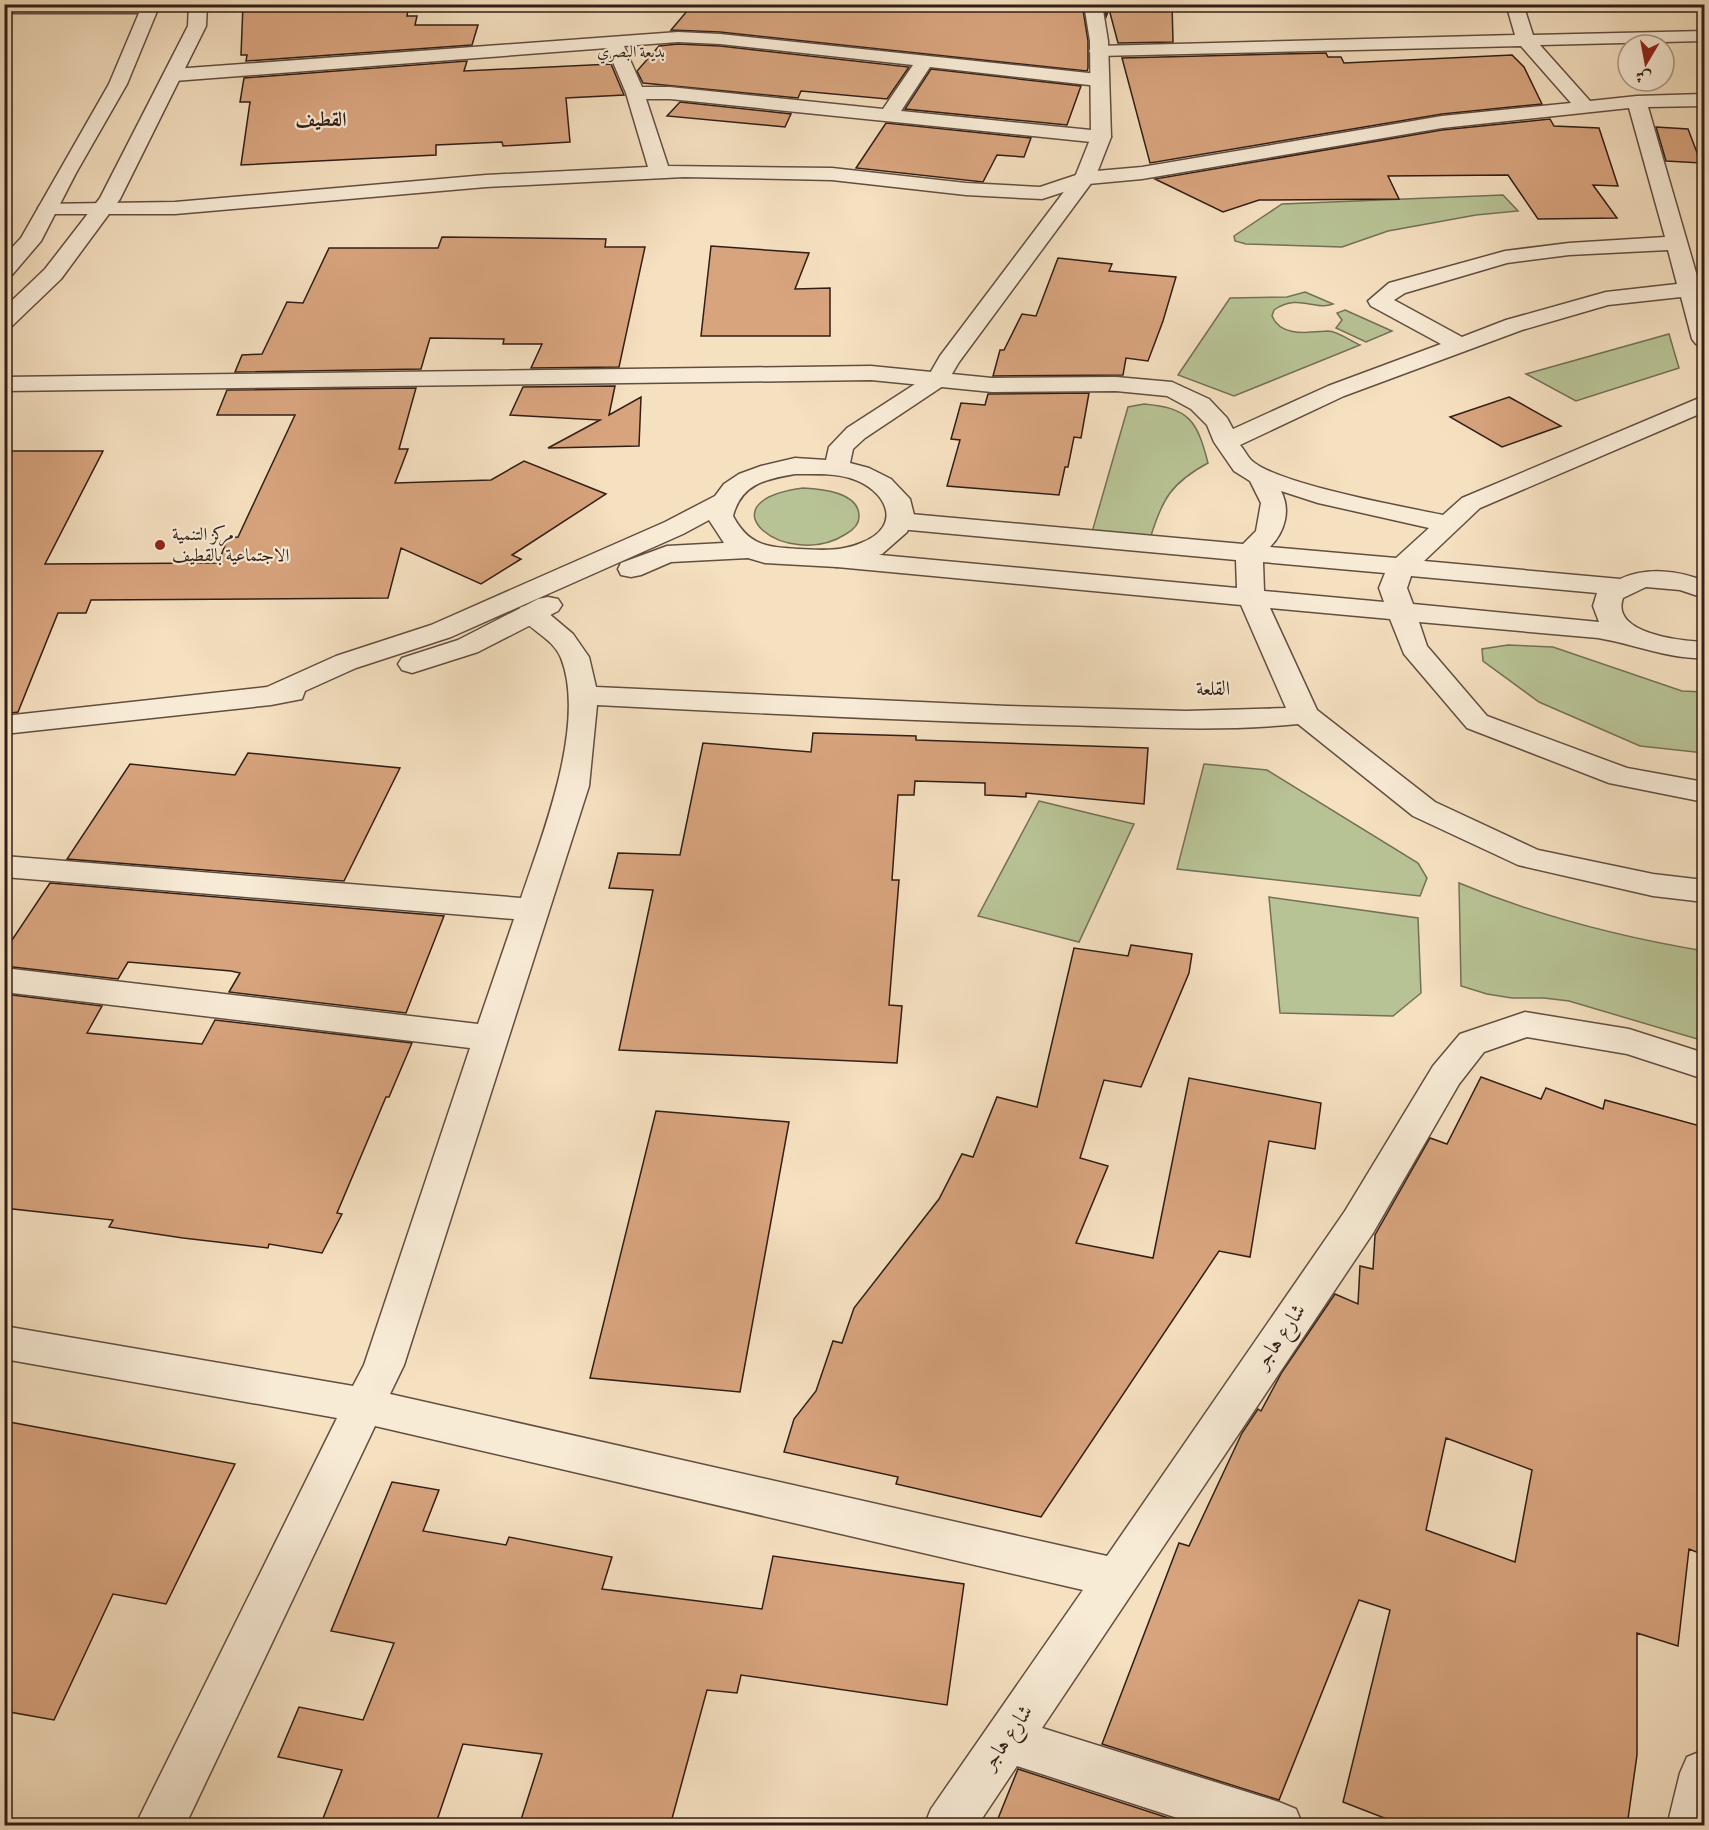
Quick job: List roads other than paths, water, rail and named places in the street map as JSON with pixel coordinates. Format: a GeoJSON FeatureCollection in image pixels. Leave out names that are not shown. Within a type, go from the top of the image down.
{"type":"FeatureCollection","features":[{"type":"Feature","properties":{"kind":"street"},"geometry":{"type":"LineString","coordinates":[[4,321],[53,274],[110,199],[197,26],[198,4]]}},
{"type":"Feature","properties":{"kind":"street"},"geometry":{"type":"LineString","coordinates":[[837,468],[842,447],[856,433],[943,370],[1085,178],[1101,137],[1098,51],[1093,4]]}},
{"type":"Feature","properties":{"kind":"street"},"geometry":{"type":"LineString","coordinates":[[1514,4],[1526,41],[1585,107]]}},
{"type":"Feature","properties":{"kind":"street"},"geometry":{"type":"LineString","coordinates":[[4,8],[149,12]]}},
{"type":"Feature","properties":{"kind":"street"},"geometry":{"type":"LineString","coordinates":[[4,23],[149,12]]}},
{"type":"Feature","properties":{"kind":"street"},"geometry":{"type":"LineString","coordinates":[[4,270],[30,241],[118,84],[149,12]]}},
{"type":"Feature","properties":{"kind":"street"},"geometry":{"type":"LineString","coordinates":[[1098,51],[1704,36]]}},
{"type":"Feature","properties":{"kind":"street"},"geometry":{"type":"LineString","coordinates":[[174,75],[678,37],[720,39],[1098,80]]}},
{"type":"Feature","properties":{"kind":"street"},"geometry":{"type":"LineString","coordinates":[[613,42],[635,93],[660,172]]}},
{"type":"Feature","properties":{"kind":"street"},"geometry":{"type":"LineString","coordinates":[[889,114],[924,62]]}},
{"type":"Feature","properties":{"kind":"street"},"geometry":{"type":"LineString","coordinates":[[635,93],[670,93],[1101,137]]}},
{"type":"Feature","properties":{"kind":"street"},"geometry":{"type":"LineString","coordinates":[[48,208],[175,208],[486,181],[660,172],[832,174],[966,189],[1042,193],[1085,178],[1142,173],[1442,122],[1636,102],[1704,100]]}},
{"type":"Feature","properties":{"kind":"street"},"geometry":{"type":"LineString","coordinates":[[1636,102],[1677,243],[1697,289],[1704,339]]}},
{"type":"Feature","properties":{"kind":"street"},"geometry":{"type":"LineString","coordinates":[[1460,345],[1379,301],[1397,288],[1505,257],[1569,249],[1677,243]]}},
{"type":"Feature","properties":{"kind":"street"},"geometry":{"type":"LineString","coordinates":[[1227,442],[1336,391],[1514,325],[1606,299],[1697,289]]}},
{"type":"Feature","properties":{"kind":"street"},"geometry":{"type":"LineString","coordinates":[[4,384],[739,374],[871,373],[912,377],[943,370],[992,385],[1116,384],[1172,389],[1200,404],[1218,423],[1243,466],[1260,476],[1318,495],[1447,524]]}},
{"type":"Feature","properties":{"kind":"street"},"geometry":{"type":"LineString","coordinates":[[771,471],[912,377]]}},
{"type":"Feature","properties":{"kind":"street"},"geometry":{"type":"LineString","coordinates":[[1704,403],[1471,502],[1401,568],[1393,588],[1414,648],[1477,722],[1620,776],[1704,792]]}},
{"type":"Feature","properties":{"kind":"street"},"geometry":{"type":"LineString","coordinates":[[837,559],[873,548],[894,532],[902,515],[897,499],[882,484],[860,473],[837,468],[795,466],[748,479],[733,489],[724,501],[720,516],[730,535],[751,550],[765,555],[837,559],[1251,597],[1631,635]]}},
{"type":"Feature","properties":{"kind":"street"},"geometry":{"type":"LineString","coordinates":[[1260,476],[1274,502],[1269,533],[1249,554],[1251,597],[1304,716],[1424,809],[1529,858],[1653,885],[1704,891]]}},
{"type":"Feature","properties":{"kind":"street"},"geometry":{"type":"LineString","coordinates":[[271,696],[346,662],[441,631],[674,528],[724,501]]}},
{"type":"Feature","properties":{"kind":"street"},"geometry":{"type":"LineString","coordinates":[[899,521],[1623,587]]}},
{"type":"Feature","properties":{"kind":"street"},"geometry":{"type":"LineString","coordinates":[[4,725],[339,688],[468,646],[531,613],[667,554],[751,550]]}},
{"type":"Feature","properties":{"kind":"street"},"geometry":{"type":"LineString","coordinates":[[1704,590],[1684,582],[1642,579],[1611,592],[1607,606],[1608,614],[1617,625],[1631,635],[1661,647],[1704,650]]}},
{"type":"Feature","properties":{"kind":"street"},"geometry":{"type":"LineString","coordinates":[[159,1826],[384,1365],[574,786],[583,695],[579,670],[568,645],[531,613]]}},
{"type":"Feature","properties":{"kind":"street"},"geometry":{"type":"LineString","coordinates":[[583,695],[837,709],[1025,715],[1259,721],[1304,716]]}},
{"type":"Feature","properties":{"kind":"street"},"geometry":{"type":"LineString","coordinates":[[4,866],[534,910]]}},
{"type":"Feature","properties":{"kind":"street"},"geometry":{"type":"LineString","coordinates":[[4,980],[492,1038]]}},
{"type":"Feature","properties":{"kind":"street","name":"شارع هاجر"},"geometry":{"type":"LineString","coordinates":[[948,1826],[1359,1222],[1446,1075],[1472,1043],[1525,1024],[1629,1042],[1704,1066]]}},
{"type":"Feature","properties":{"kind":"street"},"geometry":{"type":"LineString","coordinates":[[4,1342],[365,1406],[1117,1578]]}},
{"type":"Feature","properties":{"kind":"street"},"geometry":{"type":"LineString","coordinates":[[1007,1740],[1279,1826]]}},
{"type":"Feature","properties":{"kind":"street"},"geometry":{"type":"LineString","coordinates":[[1691,1826],[1704,1773]]}},
{"type":"Feature","properties":{"kind":"place","name":"مركز التنمية الاجتماعية بالقطيف"},"geometry":{"type":"Point","coordinates":[160,545]}},
{"type":"Feature","properties":{"kind":"district","name":"بديعة البصري"},"geometry":{"type":"Point","coordinates":[631,53]}},
{"type":"Feature","properties":{"kind":"district","name":"القطيف"},"geometry":{"type":"Point","coordinates":[321,121]}},
{"type":"Feature","properties":{"kind":"district","name":"القلعة"},"geometry":{"type":"Point","coordinates":[1213,690]}}]}
